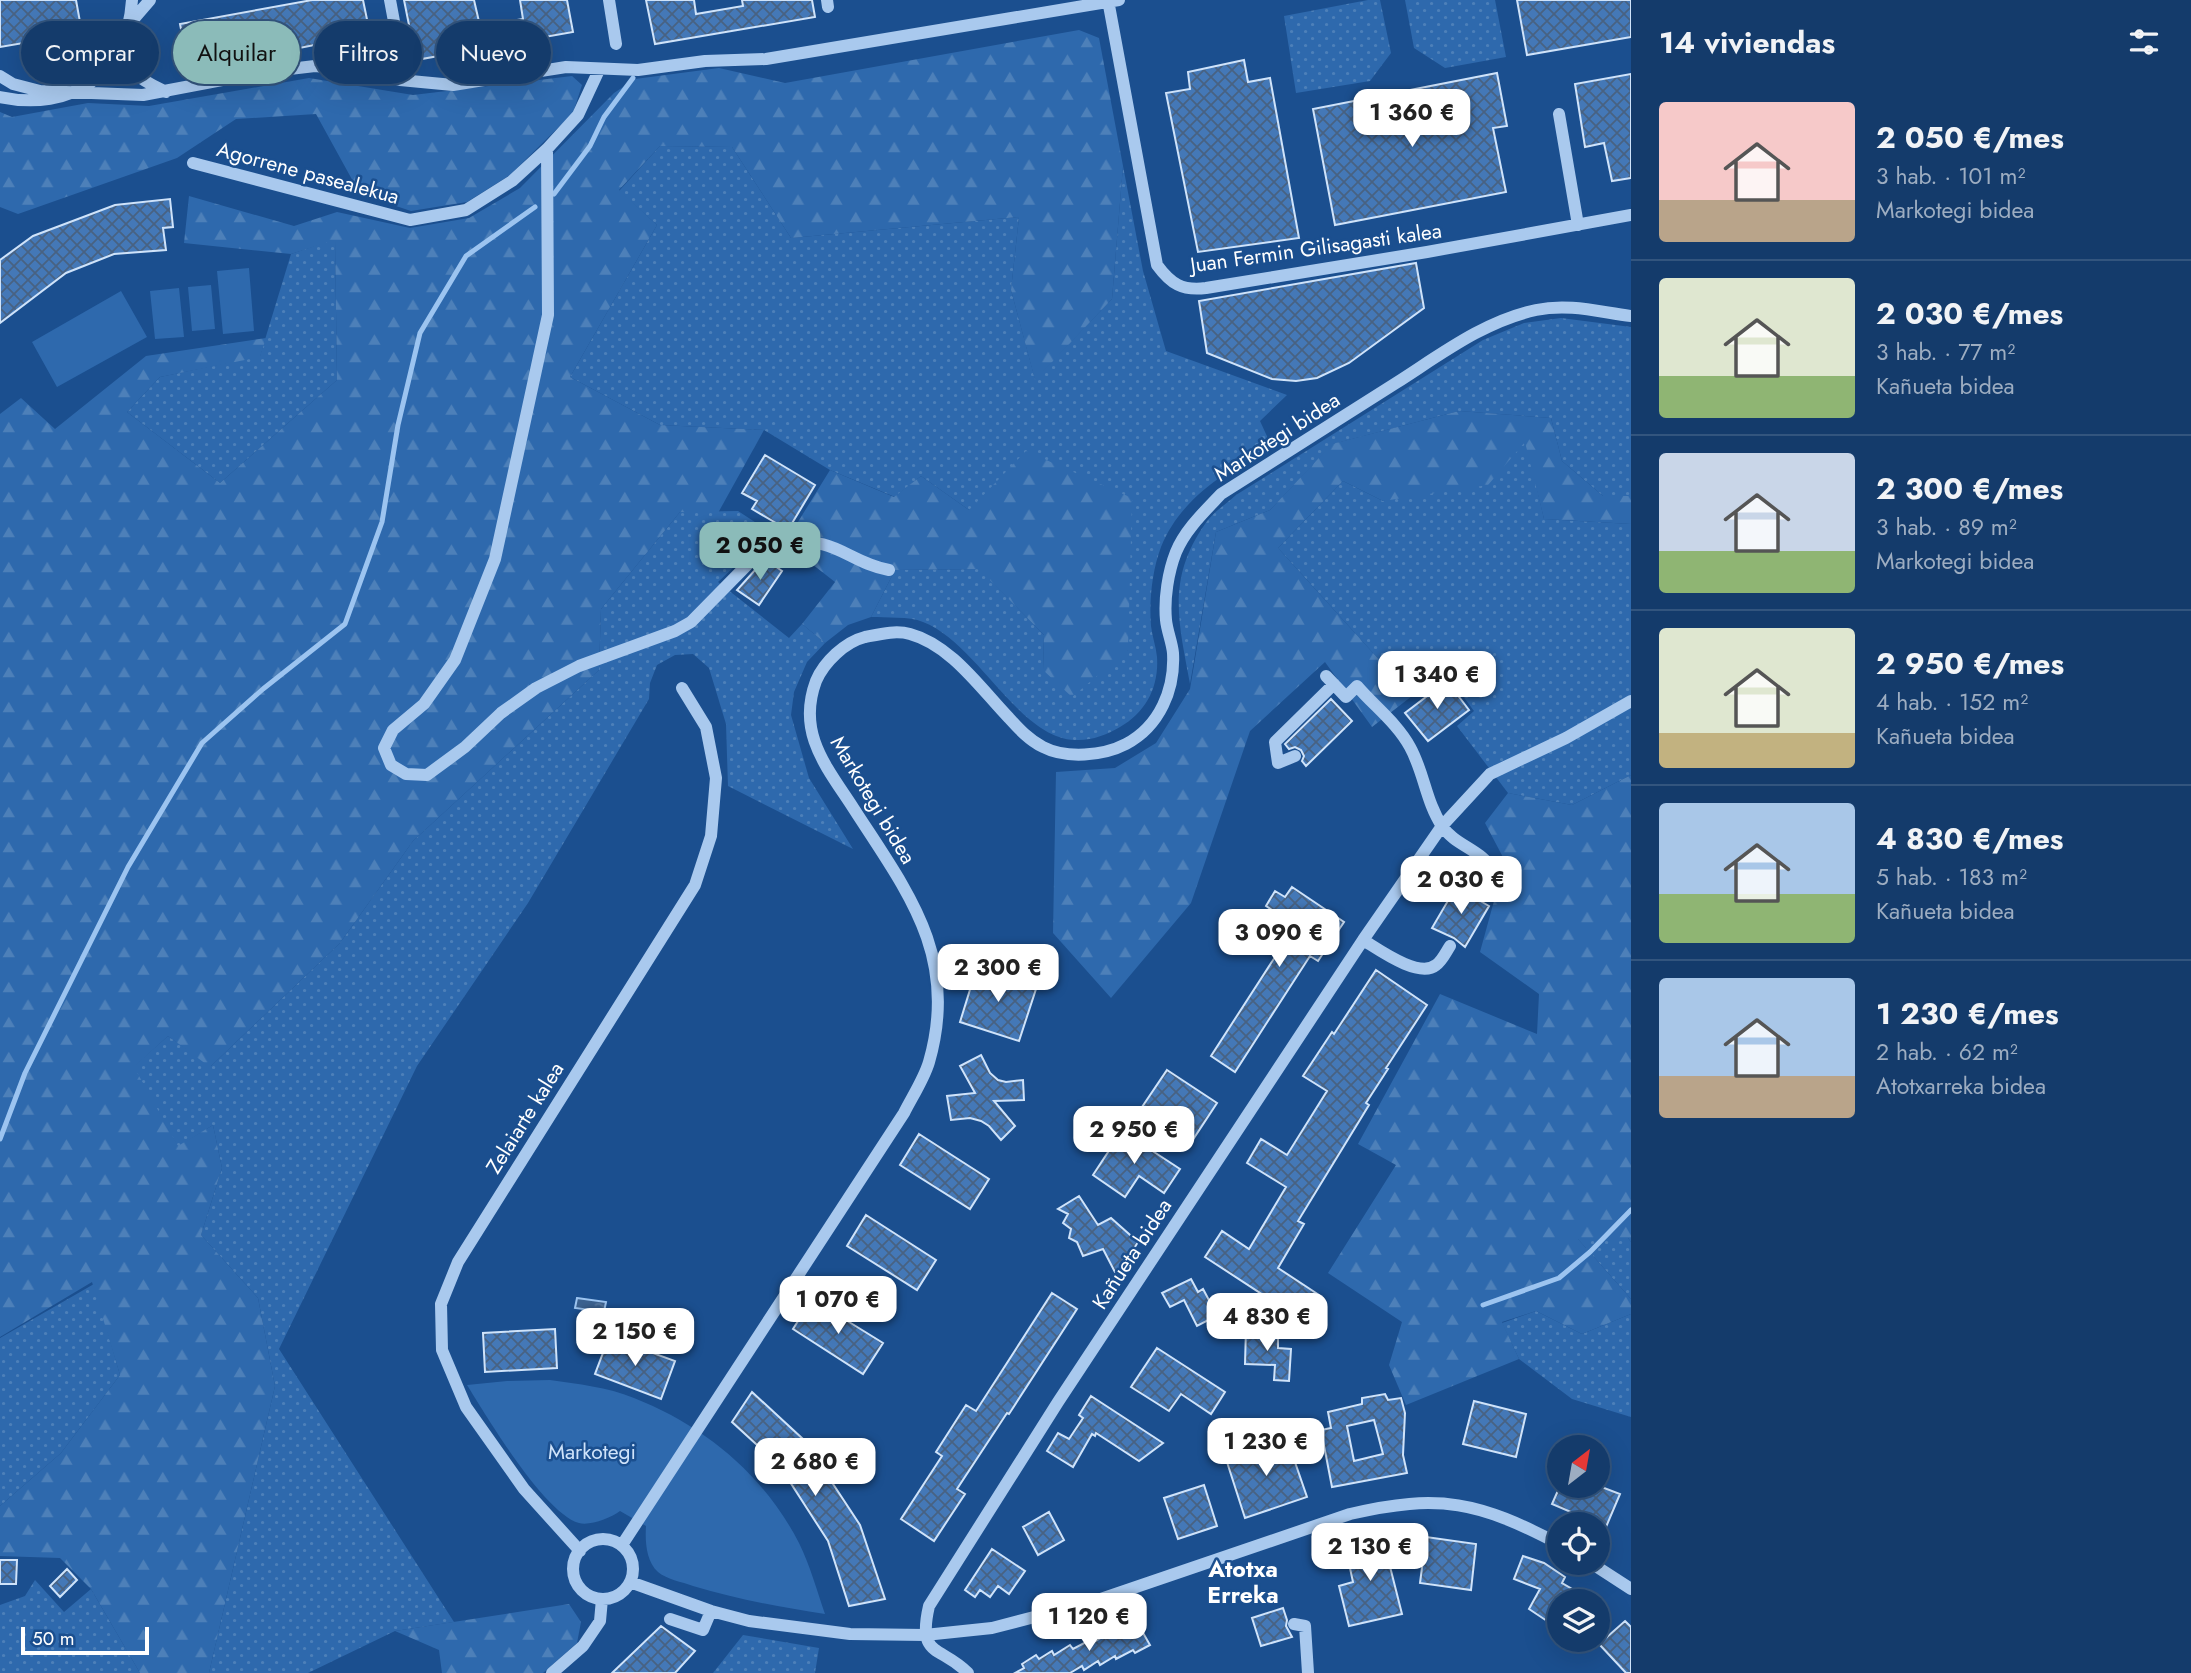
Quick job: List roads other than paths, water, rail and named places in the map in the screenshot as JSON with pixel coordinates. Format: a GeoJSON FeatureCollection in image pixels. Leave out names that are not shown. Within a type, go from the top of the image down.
{"type":"FeatureCollection","features":[{"type":"Feature","properties":{"kind":"street"},"geometry":{"type":"LineString","coordinates":[[129,21],[132,0]]}},
{"type":"Feature","properties":{"kind":"street"},"geometry":{"type":"LineString","coordinates":[[132,21],[150,0]]}},
{"type":"Feature","properties":{"kind":"street"},"geometry":{"type":"LineString","coordinates":[[390,0],[394,21]]}},
{"type":"Feature","properties":{"kind":"street"},"geometry":{"type":"LineString","coordinates":[[608,0],[617,44]]}},
{"type":"Feature","properties":{"kind":"street"},"geometry":{"type":"LineString","coordinates":[[0,76],[13,85],[40,91],[143,95],[264,72],[315,66],[356,70],[400,80],[453,85],[566,67],[638,71],[705,61],[766,59],[1111,1]]}},
{"type":"Feature","properties":{"kind":"street","name":"Juan Fermin Gilisagasti kalea"},"geometry":{"type":"LineString","coordinates":[[1111,1],[1157,265],[1167,280],[1186,288],[1206,288],[1427,252],[1631,215]]}},
{"type":"Feature","properties":{"kind":"street","name":"Agorrene pasealekua"},"geometry":{"type":"LineString","coordinates":[[194,163],[410,220],[466,210],[512,181],[547,149],[578,115],[598,70]]}},
{"type":"Feature","properties":{"kind":"street"},"geometry":{"type":"LineString","coordinates":[[0,97],[23,102],[50,100],[74,92],[87,84]]}},
{"type":"Feature","properties":{"kind":"street"},"geometry":{"type":"LineString","coordinates":[[151,84],[166,92]]}},
{"type":"Feature","properties":{"kind":"street"},"geometry":{"type":"LineString","coordinates":[[1559,114],[1577,225]]}},
{"type":"Feature","properties":{"kind":"street"},"geometry":{"type":"LineString","coordinates":[[547,149],[548,315],[495,559],[455,660],[425,704],[393,730],[384,748],[391,765],[406,774],[427,775],[465,747],[501,713],[536,688],[579,666],[675,631],[691,622],[749,563],[774,549],[803,541],[823,543],[871,567],[888,570]]}},
{"type":"Feature","properties":{"kind":"street","name":"Markotegi bidea"},"geometry":{"type":"LineString","coordinates":[[622,1545],[904,1113],[929,1064],[938,1022],[937,974],[922,920],[819,756],[811,731],[809,703],[817,678],[834,655],[859,638],[885,632],[909,633],[934,644],[960,666],[1024,735],[1045,748],[1071,754],[1100,753],[1127,744],[1149,725],[1166,703],[1173,675],[1173,650],[1166,620],[1168,583],[1176,552],[1195,522],[1221,494],[1454,346],[1500,320],[1538,310],[1571,307],[1631,316]]}},
{"type":"Feature","properties":{"kind":"street"},"geometry":{"type":"LineString","coordinates":[[1295,756],[1278,763],[1275,742],[1330,680],[1346,697],[1357,686],[1409,744],[1442,826],[1469,850],[1488,860],[1493,871],[1484,894]]}},
{"type":"Feature","properties":{"kind":"street","name":"Zelaiarte kalea"},"geometry":{"type":"LineString","coordinates":[[580,1551],[524,1489],[466,1407],[442,1350],[441,1304],[458,1262],[695,885],[711,836],[716,778],[706,727],[682,688]]}},
{"type":"Feature","properties":{"kind":"street","name":"Kañueta bidea"},"geometry":{"type":"LineString","coordinates":[[925,1635],[929,1606],[1058,1402],[1363,940],[1442,826],[1490,774],[1631,701]]}},
{"type":"Feature","properties":{"kind":"street"},"geometry":{"type":"LineString","coordinates":[[1363,940],[1400,961],[1426,969],[1436,966],[1450,946]]}},
{"type":"Feature","properties":{"kind":"street"},"geometry":{"type":"LineString","coordinates":[[631,1582],[710,1611],[749,1621],[850,1634],[925,1635],[992,1628],[1092,1602],[1350,1514],[1385,1506],[1424,1502],[1466,1505],[1514,1521],[1547,1538]]}},
{"type":"Feature","properties":{"kind":"street"},"geometry":{"type":"LineString","coordinates":[[595,1540],[613,1541],[622,1545],[632,1562],[631,1582],[619,1595],[602,1599],[585,1592],[575,1577],[573,1568],[580,1551],[595,1540]]}},
{"type":"Feature","properties":{"kind":"street"},"geometry":{"type":"LineString","coordinates":[[1609,1575],[1631,1589]]}},
{"type":"Feature","properties":{"kind":"street"},"geometry":{"type":"LineString","coordinates":[[552,1673],[583,1646],[600,1621],[602,1599]]}},
{"type":"Feature","properties":{"kind":"street"},"geometry":{"type":"LineString","coordinates":[[670,1619],[703,1630],[710,1611]]}},
{"type":"Feature","properties":{"kind":"street"},"geometry":{"type":"LineString","coordinates":[[1294,1624],[1305,1626],[1308,1673]]}},
{"type":"Feature","properties":{"kind":"street"},"geometry":{"type":"LineString","coordinates":[[925,1635],[931,1649],[968,1673]]}},
{"type":"Feature","properties":{"kind":"water"},"geometry":{"type":"Polygon","coordinates":[[[577,1298],[606,1302],[604,1312],[575,1308],[577,1298]]]}},
{"type":"Feature","properties":{"kind":"waterway"},"geometry":{"type":"LineString","coordinates":[[554,194],[590,146],[604,117],[633,78]]}},
{"type":"Feature","properties":{"kind":"waterway"},"geometry":{"type":"LineString","coordinates":[[0,1139],[25,1073],[128,867],[202,743],[263,689],[345,624],[382,522],[398,425],[420,333],[466,256],[535,207]]}},
{"type":"Feature","properties":{"kind":"waterway"},"geometry":{"type":"LineString","coordinates":[[1483,1305],[1559,1278],[1590,1252],[1631,1210]]}},
{"type":"Feature","properties":{"kind":"district","name":"Atotxa Erreka"},"geometry":{"type":"Point","coordinates":[1243,1582]}},
{"type":"Feature","properties":{"kind":"park label","name":"Markotegi"},"geometry":{"type":"Point","coordinates":[592,1452]}}]}
